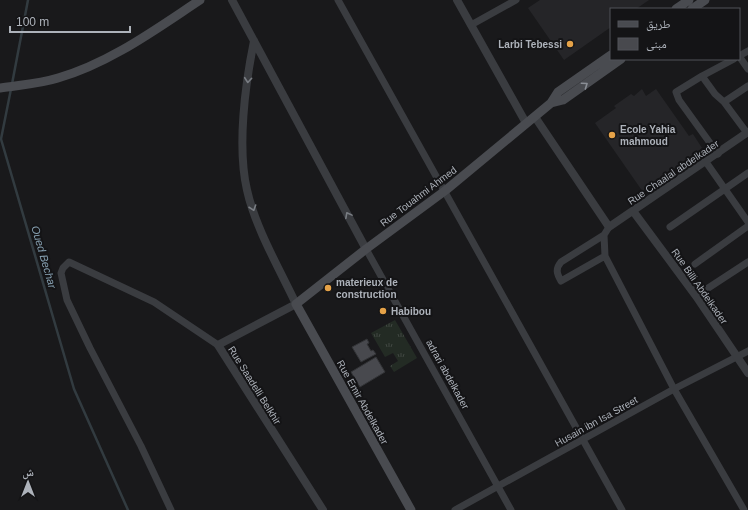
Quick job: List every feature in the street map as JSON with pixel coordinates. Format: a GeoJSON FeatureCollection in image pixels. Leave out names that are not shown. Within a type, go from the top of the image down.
{"type":"FeatureCollection","features":[{"type":"Feature","properties":{"kind":"main road"},"geometry":{"type":"LineString","coordinates":[[0,88],[56,79],[74,73],[114,54],[200,0]]}},
{"type":"Feature","properties":{"kind":"main road"},"geometry":{"type":"LineString","coordinates":[[677,8],[689,0]]}},
{"type":"Feature","properties":{"kind":"main road"},"geometry":{"type":"LineString","coordinates":[[693,8],[705,0]]}},
{"type":"Feature","properties":{"kind":"main road"},"geometry":{"type":"LineString","coordinates":[[551,103],[558,92],[610,56]]}},
{"type":"Feature","properties":{"kind":"main road"},"geometry":{"type":"LineString","coordinates":[[551,103],[563,100],[620,60]]}},
{"type":"Feature","properties":{"kind":"main road","name":"Rue Touahmi Ahmed"},"geometry":{"type":"LineString","coordinates":[[296,304],[366,249],[446,190],[551,103]]}},
{"type":"Feature","properties":{"kind":"main road","name":"Rue Emir Abdelkader"},"geometry":{"type":"LineString","coordinates":[[296,304],[411,510]]}},
{"type":"Feature","properties":{"kind":"street"},"geometry":{"type":"LineString","coordinates":[[232,0],[366,249]]}},
{"type":"Feature","properties":{"kind":"street"},"geometry":{"type":"LineString","coordinates":[[338,0],[446,190],[622,510]]}},
{"type":"Feature","properties":{"kind":"street"},"geometry":{"type":"LineString","coordinates":[[457,0],[526,123]]}},
{"type":"Feature","properties":{"kind":"street"},"geometry":{"type":"LineString","coordinates":[[471,25],[516,0]]}},
{"type":"Feature","properties":{"kind":"street"},"geometry":{"type":"LineString","coordinates":[[254,41],[249,64],[242,165],[247,191],[258,223],[296,304]]}},
{"type":"Feature","properties":{"kind":"street"},"geometry":{"type":"LineString","coordinates":[[740,57],[748,69]]}},
{"type":"Feature","properties":{"kind":"street"},"geometry":{"type":"LineString","coordinates":[[718,154],[702,128],[676,94],[677,91],[732,60]]}},
{"type":"Feature","properties":{"kind":"street"},"geometry":{"type":"LineString","coordinates":[[702,76],[715,94],[724,102],[748,132]]}},
{"type":"Feature","properties":{"kind":"street"},"geometry":{"type":"LineString","coordinates":[[724,102],[748,86]]}},
{"type":"Feature","properties":{"kind":"street"},"geometry":{"type":"LineString","coordinates":[[534,117],[609,227],[604,235],[561,262],[557,268],[561,281],[605,256]]}},
{"type":"Feature","properties":{"kind":"street","name":"Rue Chaalal abdelkader"},"geometry":{"type":"LineString","coordinates":[[609,227],[718,154],[748,132]]}},
{"type":"Feature","properties":{"kind":"street"},"geometry":{"type":"LineString","coordinates":[[706,162],[748,222]]}},
{"type":"Feature","properties":{"kind":"street"},"geometry":{"type":"LineString","coordinates":[[670,227],[748,173]]}},
{"type":"Feature","properties":{"kind":"street","name":"Rue Billi Abdelkader"},"geometry":{"type":"LineString","coordinates":[[633,211],[696,296],[748,373]]}},
{"type":"Feature","properties":{"kind":"street"},"geometry":{"type":"LineString","coordinates":[[695,264],[748,226]]}},
{"type":"Feature","properties":{"kind":"street"},"geometry":{"type":"LineString","coordinates":[[604,235],[605,256],[674,389],[744,510]]}},
{"type":"Feature","properties":{"kind":"street","name":"adrari abdelkader"},"geometry":{"type":"LineString","coordinates":[[366,249],[511,510]]}},
{"type":"Feature","properties":{"kind":"street"},"geometry":{"type":"LineString","coordinates":[[171,510],[139,441],[90,348],[67,300],[61,273],[63,268],[69,262],[154,302],[218,345]]}},
{"type":"Feature","properties":{"kind":"street"},"geometry":{"type":"LineString","coordinates":[[696,296],[748,262]]}},
{"type":"Feature","properties":{"kind":"street","name":"Rue Saadelli Belkhir"},"geometry":{"type":"LineString","coordinates":[[296,304],[218,345],[323,510]]}},
{"type":"Feature","properties":{"kind":"street","name":"Husain ibn Isa Street"},"geometry":{"type":"LineString","coordinates":[[455,510],[497,485],[583,440],[674,389],[748,351]]}},
{"type":"Feature","properties":{"kind":"shaded area","name":"Larbi Tebessi"},"geometry":{"type":"Polygon","coordinates":[[[540,0],[649,0],[637,8],[610,8],[610,28],[564,60],[528,8],[540,0]]]}},
{"type":"Feature","properties":{"kind":"shaded area"},"geometry":{"type":"Polygon","coordinates":[[[642,89],[646,96],[656,89],[689,136],[693,134],[702,148],[643,192],[595,123],[616,108],[614,106],[631,94],[634,96],[642,89]]]}},
{"type":"Feature","properties":{"kind":"green space"},"geometry":{"type":"Polygon","coordinates":[[[395,320],[417,358],[394,372],[390,366],[398,361],[393,353],[385,357],[371,333],[395,320]]]}},
{"type":"Feature","properties":{"kind":"building"},"geometry":{"type":"Polygon","coordinates":[[[367,339],[369,343],[367,344],[371,351],[373,350],[376,354],[361,362],[352,347],[367,339]]]}},
{"type":"Feature","properties":{"kind":"building"},"geometry":{"type":"Polygon","coordinates":[[[376,357],[385,372],[360,387],[351,372],[376,357]]]}},
{"type":"Feature","properties":{"kind":"waterway","name":"Oued Bechar"},"geometry":{"type":"LineString","coordinates":[[12,84],[28,0]]}},
{"type":"Feature","properties":{"kind":"waterway","name":"Oued Bechar"},"geometry":{"type":"LineString","coordinates":[[11,89],[1,139],[74,389],[128,510]]}},
{"type":"Feature","properties":{"kind":"place","name":"Larbi Tebessi"},"geometry":{"type":"Point","coordinates":[570,44]}},
{"type":"Feature","properties":{"kind":"place","name":"Ecole Yahia mahmoud"},"geometry":{"type":"Point","coordinates":[612,135]}},
{"type":"Feature","properties":{"kind":"place","name":"materieux de construction"},"geometry":{"type":"Point","coordinates":[328,288]}},
{"type":"Feature","properties":{"kind":"place","name":"Habibou"},"geometry":{"type":"Point","coordinates":[383,311]}}]}
